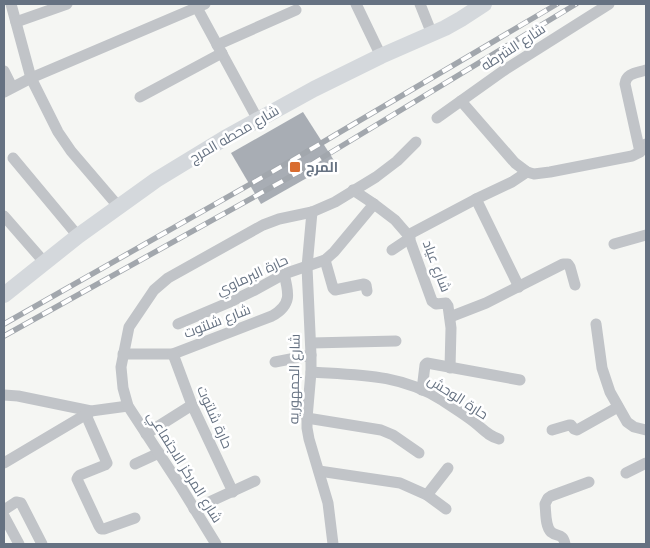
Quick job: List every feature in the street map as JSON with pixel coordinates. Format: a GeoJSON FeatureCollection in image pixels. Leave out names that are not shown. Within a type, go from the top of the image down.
{"type":"FeatureCollection","features":[{"type":"Feature","properties":{"kind":"main road","name":"شارع محطه المرج"},"geometry":{"type":"LineString","coordinates":[[4,295],[78,236],[156,180],[258,120],[337,77],[432,34],[484,4]]}},
{"type":"Feature","properties":{"kind":"street"},"geometry":{"type":"LineString","coordinates":[[10,4],[32,78],[58,132],[66,145],[118,206]]}},
{"type":"Feature","properties":{"kind":"street"},"geometry":{"type":"LineString","coordinates":[[16,22],[67,4]]}},
{"type":"Feature","properties":{"kind":"street"},"geometry":{"type":"LineString","coordinates":[[356,4],[381,56]]}},
{"type":"Feature","properties":{"kind":"street"},"geometry":{"type":"LineString","coordinates":[[420,4],[432,34]]}},
{"type":"Feature","properties":{"kind":"street","name":"شارع الشرطه"},"geometry":{"type":"LineString","coordinates":[[437,118],[503,70],[608,4]]}},
{"type":"Feature","properties":{"kind":"street"},"geometry":{"type":"LineString","coordinates":[[4,71],[8,90],[199,5],[219,49],[258,120]]}},
{"type":"Feature","properties":{"kind":"street"},"geometry":{"type":"LineString","coordinates":[[140,97],[219,49],[296,10]]}},
{"type":"Feature","properties":{"kind":"street"},"geometry":{"type":"LineString","coordinates":[[461,101],[520,168],[534,174],[550,172],[632,156],[644,151],[624,84],[625,78],[628,75],[646,70]]}},
{"type":"Feature","properties":{"kind":"street","name":"شارع المركز الاجتماعي"},"geometry":{"type":"LineString","coordinates":[[216,544],[128,406],[120,367],[129,327],[154,290],[168,278],[263,225],[279,219],[312,212],[335,202],[376,177],[397,161],[416,142]]}},
{"type":"Feature","properties":{"kind":"street"},"geometry":{"type":"LineString","coordinates":[[13,158],[78,236]]}},
{"type":"Feature","properties":{"kind":"street"},"geometry":{"type":"LineString","coordinates":[[392,250],[409,237],[476,199],[512,182],[527,172]]}},
{"type":"Feature","properties":{"kind":"street","name":"شارع عياد"},"geometry":{"type":"LineString","coordinates":[[353,190],[395,220],[409,237],[432,301],[436,304],[446,303],[450,317]]}},
{"type":"Feature","properties":{"kind":"street"},"geometry":{"type":"LineString","coordinates":[[476,199],[519,287]]}},
{"type":"Feature","properties":{"kind":"street","name":"حارة البرماوي"},"geometry":{"type":"LineString","coordinates":[[178,324],[230,302],[284,274],[326,260],[374,204]]}},
{"type":"Feature","properties":{"kind":"street","name":"شارع الجمهوريه"},"geometry":{"type":"LineString","coordinates":[[312,212],[306,267],[311,343],[311,372],[307,418],[310,439],[328,503],[333,544]]}},
{"type":"Feature","properties":{"kind":"street"},"geometry":{"type":"LineString","coordinates":[[4,216],[45,263]]}},
{"type":"Feature","properties":{"kind":"street"},"geometry":{"type":"LineString","coordinates":[[614,244],[646,235]]}},
{"type":"Feature","properties":{"kind":"street"},"geometry":{"type":"LineString","coordinates":[[326,260],[334,289],[364,284],[367,291]]}},
{"type":"Feature","properties":{"kind":"street"},"geometry":{"type":"LineString","coordinates":[[450,368],[450,317],[486,303],[564,264],[568,264],[570,267],[575,285]]}},
{"type":"Feature","properties":{"kind":"street","name":"شارع شلتوت"},"geometry":{"type":"LineString","coordinates":[[124,354],[172,354],[272,316],[284,306],[287,299],[288,291],[284,274]]}},
{"type":"Feature","properties":{"kind":"street"},"geometry":{"type":"LineString","coordinates":[[596,324],[602,368],[610,392],[627,422],[634,427],[646,430]]}},
{"type":"Feature","properties":{"kind":"street"},"geometry":{"type":"LineString","coordinates":[[311,343],[396,341]]}},
{"type":"Feature","properties":{"kind":"street","name":"حارة شلتوت"},"geometry":{"type":"LineString","coordinates":[[172,354],[192,405],[233,492]]}},
{"type":"Feature","properties":{"kind":"street"},"geometry":{"type":"LineString","coordinates":[[274,362],[311,355]]}},
{"type":"Feature","properties":{"kind":"street"},"geometry":{"type":"LineString","coordinates":[[422,390],[426,364],[520,380]]}},
{"type":"Feature","properties":{"kind":"street","name":"حارة الوحش"},"geometry":{"type":"LineString","coordinates":[[311,372],[376,376],[412,385],[441,400],[491,437],[499,439]]}},
{"type":"Feature","properties":{"kind":"street"},"geometry":{"type":"LineString","coordinates":[[4,394],[88,413]]}},
{"type":"Feature","properties":{"kind":"street"},"geometry":{"type":"LineString","coordinates":[[146,434],[192,405]]}},
{"type":"Feature","properties":{"kind":"street"},"geometry":{"type":"LineString","coordinates":[[4,463],[88,413],[128,406]]}},
{"type":"Feature","properties":{"kind":"street"},"geometry":{"type":"LineString","coordinates":[[552,430],[571,425],[576,430],[618,407]]}},
{"type":"Feature","properties":{"kind":"street"},"geometry":{"type":"LineString","coordinates":[[88,413],[107,463],[80,475],[77,479],[98,526],[104,529],[135,518]]}},
{"type":"Feature","properties":{"kind":"street"},"geometry":{"type":"LineString","coordinates":[[307,418],[381,430],[393,435],[418,453]]}},
{"type":"Feature","properties":{"kind":"street"},"geometry":{"type":"LineString","coordinates":[[135,464],[159,453]]}},
{"type":"Feature","properties":{"kind":"street"},"geometry":{"type":"LineString","coordinates":[[626,473],[646,463]]}},
{"type":"Feature","properties":{"kind":"street"},"geometry":{"type":"LineString","coordinates":[[427,495],[448,468]]}},
{"type":"Feature","properties":{"kind":"street"},"geometry":{"type":"LineString","coordinates":[[319,471],[400,483],[427,495],[446,509]]}},
{"type":"Feature","properties":{"kind":"street"},"geometry":{"type":"LineString","coordinates":[[194,509],[255,481]]}},
{"type":"Feature","properties":{"kind":"street"},"geometry":{"type":"LineString","coordinates":[[565,544],[565,540],[562,537],[550,530],[546,501],[551,496],[589,482]]}},
{"type":"Feature","properties":{"kind":"street"},"geometry":{"type":"LineString","coordinates":[[4,510],[17,502],[21,503],[42,544]]}},
{"type":"Feature","properties":{"kind":"street"},"geometry":{"type":"LineString","coordinates":[[4,516],[19,544]]}},
{"type":"Feature","properties":{"kind":"building"},"geometry":{"type":"Polygon","coordinates":[[[303,112],[335,162],[261,204],[231,153],[303,112]]]}},
{"type":"Feature","properties":{"kind":"railway"},"geometry":{"type":"LineString","coordinates":[[4,324],[291,161],[557,4]]}},
{"type":"Feature","properties":{"kind":"railway"},"geometry":{"type":"LineString","coordinates":[[4,336],[297,173],[576,4]]}},
{"type":"Feature","properties":{"kind":"place","name":"المرج"},"geometry":{"type":"Point","coordinates":[295,167]}}]}
